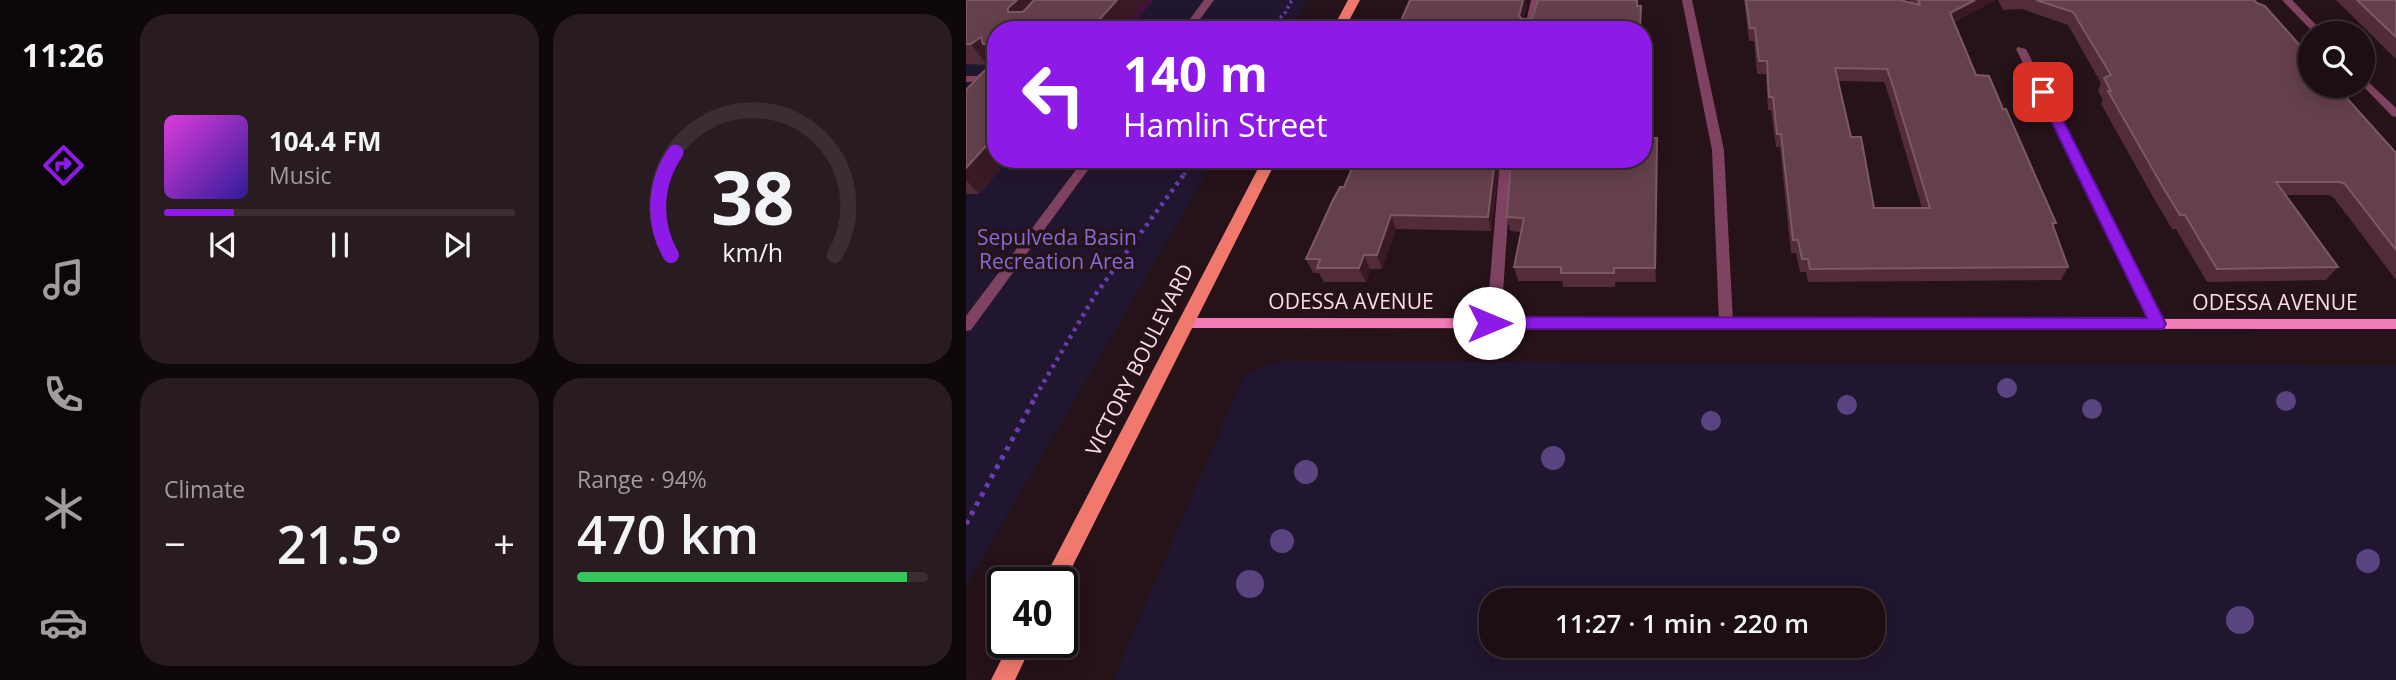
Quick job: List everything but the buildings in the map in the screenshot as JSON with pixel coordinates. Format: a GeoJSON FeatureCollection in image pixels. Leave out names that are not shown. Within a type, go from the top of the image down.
{"type":"FeatureCollection","features":[{"type":"Feature","properties":{"kind":"main road"},"geometry":{"type":"LineString","coordinates":[[1343,21],[1354,0]]}},
{"type":"Feature","properties":{"kind":"main road","name":"VICTORY BOULEVARD"},"geometry":{"type":"LineString","coordinates":[[1061,567],[1265,168]]}},
{"type":"Feature","properties":{"kind":"main road"},"geometry":{"type":"LineString","coordinates":[[1003,680],[1014,658]]}},
{"type":"Feature","properties":{"kind":"street"},"geometry":{"type":"LineString","coordinates":[[1193,21],[1209,0]]}},
{"type":"Feature","properties":{"kind":"street"},"geometry":{"type":"LineString","coordinates":[[1531,21],[1536,0]]}},
{"type":"Feature","properties":{"kind":"street"},"geometry":{"type":"LineString","coordinates":[[1687,0],[1718,150],[1726,322]]}},
{"type":"Feature","properties":{"kind":"street"},"geometry":{"type":"LineString","coordinates":[[2287,0],[2307,21]]}},
{"type":"Feature","properties":{"kind":"street"},"geometry":{"type":"LineString","coordinates":[[2021,49],[2158,324]]}},
{"type":"Feature","properties":{"kind":"street"},"geometry":{"type":"LineString","coordinates":[[966,93],[987,72]]}},
{"type":"Feature","properties":{"kind":"street"},"geometry":{"type":"LineString","coordinates":[[966,79],[980,79]]}},
{"type":"Feature","properties":{"kind":"street"},"geometry":{"type":"LineString","coordinates":[[2375,92],[2396,114]]}},
{"type":"Feature","properties":{"kind":"street"},"geometry":{"type":"LineString","coordinates":[[966,326],[1083,168]]}},
{"type":"Feature","properties":{"kind":"street"},"geometry":{"type":"LineString","coordinates":[[1489,323],[1496,292],[1505,168]]}},
{"type":"Feature","properties":{"kind":"street","name":"ODESSA AVENUE"},"geometry":{"type":"LineString","coordinates":[[1187,323],[2396,324]]}},
{"type":"Feature","properties":{"kind":"path"},"geometry":{"type":"LineString","coordinates":[[1276,21],[1292,0]]}},
{"type":"Feature","properties":{"kind":"path"},"geometry":{"type":"LineString","coordinates":[[966,524],[1005,460],[1081,317],[1188,168]]}},
{"type":"Feature","properties":{"kind":"green space","name":"Sepulveda Basin Recreation Area"},"geometry":{"type":"Polygon","coordinates":[[[966,0],[1308,0],[1295,21],[987,21],[987,168],[1210,168],[966,586],[966,0]]]}},
{"type":"Feature","properties":{"kind":"green space"},"geometry":{"type":"Polygon","coordinates":[[[1281,361],[2396,366],[2396,680],[1113,680],[1244,376],[1262,366],[1281,361]]]}},
{"type":"Feature","properties":{"kind":"waterway"},"geometry":{"type":"LineString","coordinates":[[1132,21],[1149,0]]}},
{"type":"Feature","properties":{"kind":"route"},"geometry":{"type":"LineString","coordinates":[[1489,323],[2158,324],[2043,92]]}}]}
